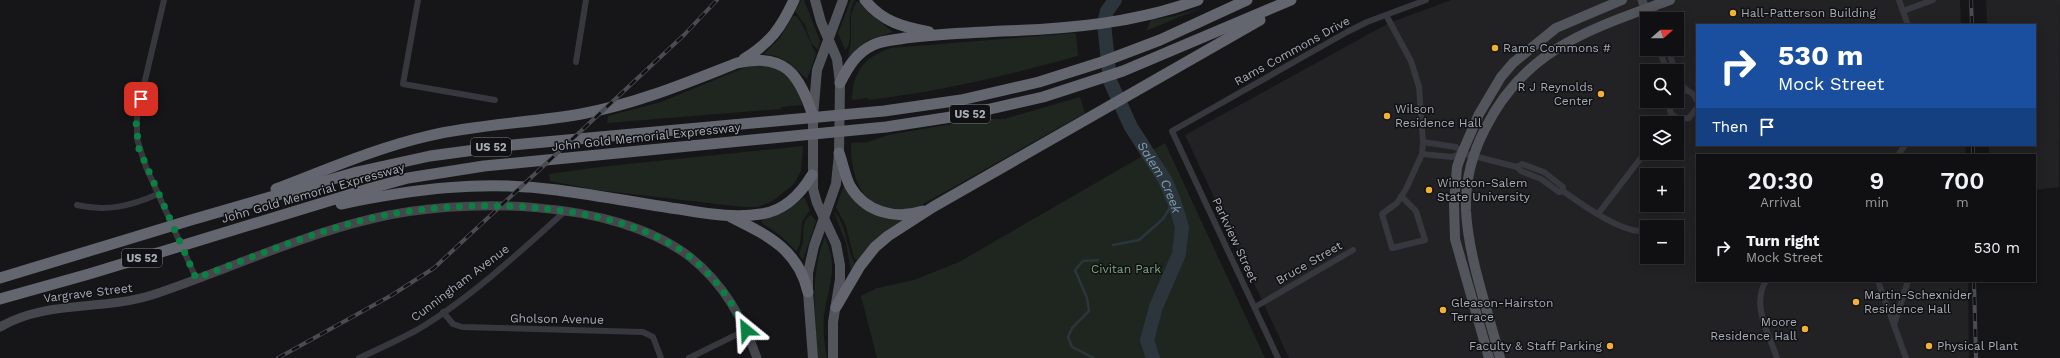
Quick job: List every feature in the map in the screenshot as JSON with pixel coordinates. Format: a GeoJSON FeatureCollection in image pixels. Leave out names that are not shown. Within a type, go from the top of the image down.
{"type":"FeatureCollection","features":[{"type":"Feature","properties":{"kind":"highway"},"geometry":{"type":"LineString","coordinates":[[737,63],[762,47],[772,38],[780,27],[794,0]]}},
{"type":"Feature","properties":{"kind":"highway"},"geometry":{"type":"LineString","coordinates":[[865,0],[875,11],[889,21],[905,27],[938,34]]}},
{"type":"Feature","properties":{"kind":"highway"},"geometry":{"type":"LineString","coordinates":[[840,83],[852,61],[873,45],[888,41],[938,34],[1082,26],[1146,15],[1198,0]]}},
{"type":"Feature","properties":{"kind":"highway","name":"John Gold Memorial Expressway"},"geometry":{"type":"LineString","coordinates":[[0,278],[191,220],[365,170],[449,153],[512,145],[853,114],[909,108],[961,100],[1012,88],[1083,68],[1140,48],[1248,0]]}},
{"type":"Feature","properties":{"kind":"highway","name":"John Gold Memorial Expressway"},"geometry":{"type":"LineString","coordinates":[[0,299],[384,184],[458,170],[911,124],[1016,104],[1084,84],[1142,64],[1291,0]]}},
{"type":"Feature","properties":{"kind":"highway"},"geometry":{"type":"LineString","coordinates":[[836,307],[860,266],[875,247],[888,236],[933,207],[1297,0]]}},
{"type":"Feature","properties":{"kind":"highway"},"geometry":{"type":"LineString","coordinates":[[191,220],[410,140],[452,131],[559,118],[605,109],[650,96],[737,63],[749,60],[766,60],[788,68],[802,86],[812,116]]}},
{"type":"Feature","properties":{"kind":"highway"},"geometry":{"type":"LineString","coordinates":[[840,153],[851,187],[870,207],[897,215],[912,214],[933,207]]}},
{"type":"Feature","properties":{"kind":"highway"},"geometry":{"type":"LineString","coordinates":[[283,215],[402,192],[476,186],[554,190],[730,217],[760,214],[782,207],[799,193],[812,175]]}},
{"type":"Feature","properties":{"kind":"highway"},"geometry":{"type":"LineString","coordinates":[[730,217],[767,235],[785,250],[800,270],[808,292]]}},
{"type":"Feature","properties":{"kind":"main road"},"geometry":{"type":"LineString","coordinates":[[813,358],[808,292],[809,264],[834,192],[840,153],[840,83],[837,59],[819,18],[815,0]]}},
{"type":"Feature","properties":{"kind":"main road"},"geometry":{"type":"LineString","coordinates":[[833,358],[836,307],[840,279],[840,257],[836,244],[815,196],[812,175],[812,116],[817,70],[843,0]]}},
{"type":"Feature","properties":{"kind":"main road"},"geometry":{"type":"LineString","coordinates":[[1488,358],[1455,239],[1454,204],[1457,167],[1462,153],[1479,114],[1501,77],[1513,63],[1556,28],[1622,0]]}},
{"type":"Feature","properties":{"kind":"main road"},"geometry":{"type":"LineString","coordinates":[[1500,358],[1470,243],[1466,211],[1466,186],[1480,138],[1493,112],[1519,78],[1556,47],[1649,7],[1670,0]]}},
{"type":"Feature","properties":{"kind":"street"},"geometry":{"type":"LineString","coordinates":[[164,0],[136,122],[139,149],[196,278]]}},
{"type":"Feature","properties":{"kind":"street"},"geometry":{"type":"LineString","coordinates":[[418,0],[403,84],[495,100]]}},
{"type":"Feature","properties":{"kind":"street"},"geometry":{"type":"LineString","coordinates":[[576,62],[586,0]]}},
{"type":"Feature","properties":{"kind":"street","name":"Rams Commons Drive"},"geometry":{"type":"LineString","coordinates":[[1172,131],[1347,32],[1426,0]]}},
{"type":"Feature","properties":{"kind":"street"},"geometry":{"type":"LineString","coordinates":[[1899,0],[1908,24]]}},
{"type":"Feature","properties":{"kind":"street"},"geometry":{"type":"LineString","coordinates":[[1903,11],[1934,0]]}},
{"type":"Feature","properties":{"kind":"street"},"geometry":{"type":"LineString","coordinates":[[1386,15],[1411,61],[1419,87],[1423,142],[1422,154],[1401,196],[1397,203],[1382,214],[1392,248],[1425,240],[1416,211],[1401,196]]}},
{"type":"Feature","properties":{"kind":"street"},"geometry":{"type":"LineString","coordinates":[[1684,87],[1694,95],[1696,99]]}},
{"type":"Feature","properties":{"kind":"street"},"geometry":{"type":"LineString","coordinates":[[1684,91],[1689,91]]}},
{"type":"Feature","properties":{"kind":"street"},"geometry":{"type":"LineString","coordinates":[[1668,108],[1673,116]]}},
{"type":"Feature","properties":{"kind":"street"},"geometry":{"type":"LineString","coordinates":[[1684,119],[1687,119],[1693,115],[1696,110]]}},
{"type":"Feature","properties":{"kind":"street","name":"Parkview Street"},"geometry":{"type":"LineString","coordinates":[[1172,131],[1278,358]]}},
{"type":"Feature","properties":{"kind":"street"},"geometry":{"type":"LineString","coordinates":[[1423,142],[1456,147],[1462,153],[1517,167],[1521,171],[1541,179],[1559,192],[1563,191],[1618,225],[1640,230]]}},
{"type":"Feature","properties":{"kind":"street"},"geometry":{"type":"LineString","coordinates":[[1422,154],[1452,157],[1462,153]]}},
{"type":"Feature","properties":{"kind":"street"},"geometry":{"type":"LineString","coordinates":[[1598,214],[1640,159]]}},
{"type":"Feature","properties":{"kind":"street"},"geometry":{"type":"LineString","coordinates":[[1517,167],[1522,164],[1537,169],[1563,187],[1563,191]]}},
{"type":"Feature","properties":{"kind":"street"},"geometry":{"type":"LineString","coordinates":[[1550,185],[1552,178]]}},
{"type":"Feature","properties":{"kind":"street"},"geometry":{"type":"LineString","coordinates":[[77,205],[96,209],[109,208],[136,203],[158,194]]}},
{"type":"Feature","properties":{"kind":"street","name":"Vargrave Street"},"geometry":{"type":"LineString","coordinates":[[0,327],[18,318],[40,311],[124,302],[155,294],[325,231],[392,214],[436,208],[480,206],[564,212],[634,228],[658,238],[680,250],[700,265],[718,284],[731,302],[746,330],[757,358]]}},
{"type":"Feature","properties":{"kind":"street","name":"Cunningham Avenue"},"geometry":{"type":"LineString","coordinates":[[359,358],[403,337],[443,312],[521,252],[564,212]]}},
{"type":"Feature","properties":{"kind":"street","name":"Bruce Street"},"geometry":{"type":"LineString","coordinates":[[1255,307],[1353,250]]}},
{"type":"Feature","properties":{"kind":"street"},"geometry":{"type":"LineString","coordinates":[[1765,282],[1762,287],[1760,306],[1777,358]]}},
{"type":"Feature","properties":{"kind":"street"},"geometry":{"type":"LineString","coordinates":[[1878,282],[1906,358]]}},
{"type":"Feature","properties":{"kind":"street"},"geometry":{"type":"LineString","coordinates":[[1894,325],[1908,282]]}},
{"type":"Feature","properties":{"kind":"street","name":"Gholson Avenue"},"geometry":{"type":"LineString","coordinates":[[443,312],[454,324],[462,328],[643,332],[653,337],[661,358]]}},
{"type":"Feature","properties":{"kind":"street"},"geometry":{"type":"LineString","coordinates":[[689,358],[746,330]]}},
{"type":"Feature","properties":{"kind":"shaded area","name":"Winston-Salem State University"},"geometry":{"type":"Polygon","coordinates":[[[1451,0],[1960,0],[1961,24],[1696,24],[1696,146],[1965,146],[1966,154],[1696,154],[1696,282],[1968,282],[1969,358],[1289,358],[1185,135],[1389,23],[1451,0]]]}},
{"type":"Feature","properties":{"kind":"shaded area"},"geometry":{"type":"Polygon","coordinates":[[[1986,0],[2060,0],[2059,187],[2036,190],[2036,154],[1989,154],[1989,146],[2036,146],[2036,24],[1987,24],[1986,0]]]}},
{"type":"Feature","properties":{"kind":"green space"},"geometry":{"type":"Polygon","coordinates":[[[801,0],[804,0],[820,41],[818,50],[811,43],[805,25],[795,11],[801,0]]]}},
{"type":"Feature","properties":{"kind":"green space"},"geometry":{"type":"Polygon","coordinates":[[[851,0],[855,0],[850,13],[850,41],[845,50],[838,33],[851,0]]]}},
{"type":"Feature","properties":{"kind":"green space"},"geometry":{"type":"Polygon","coordinates":[[[856,2],[859,2],[869,13],[893,32],[869,40],[848,57],[851,42],[851,15],[856,2]]]}},
{"type":"Feature","properties":{"kind":"green space"},"geometry":{"type":"Polygon","coordinates":[[[1201,8],[1146,31],[1151,20],[1174,16],[1201,8]]]}},
{"type":"Feature","properties":{"kind":"green space"},"geometry":{"type":"Polygon","coordinates":[[[793,16],[796,16],[802,24],[816,54],[807,79],[788,62],[776,56],[764,54],[780,38],[793,16]]]}},
{"type":"Feature","properties":{"kind":"green space"},"geometry":{"type":"Polygon","coordinates":[[[1076,33],[1078,56],[948,88],[895,97],[852,100],[854,82],[862,67],[874,56],[891,48],[1076,33]]]}},
{"type":"Feature","properties":{"kind":"green space"},"geometry":{"type":"Polygon","coordinates":[[[763,64],[786,72],[799,93],[802,105],[781,107],[781,109],[607,123],[608,116],[661,102],[746,67],[763,64]]]}},
{"type":"Feature","properties":{"kind":"green space"},"geometry":{"type":"Polygon","coordinates":[[[1080,97],[1085,113],[918,207],[901,210],[887,209],[875,204],[866,196],[859,186],[854,173],[851,143],[868,142],[888,135],[981,119],[1004,119],[1080,97]]]}},
{"type":"Feature","properties":{"kind":"green space","name":"Civitan Park"},"geometry":{"type":"Polygon","coordinates":[[[1165,143],[1265,358],[877,358],[861,296],[877,288],[914,280],[959,262],[1165,143]]]}},
{"type":"Feature","properties":{"kind":"green space"},"geometry":{"type":"Polygon","coordinates":[[[803,146],[801,171],[794,184],[774,200],[757,207],[742,207],[597,190],[550,181],[549,174],[599,167],[803,146]]]}},
{"type":"Feature","properties":{"kind":"green space"},"geometry":{"type":"Polygon","coordinates":[[[843,188],[846,188],[905,219],[859,262],[854,258],[846,226],[836,207],[843,188]]]}},
{"type":"Feature","properties":{"kind":"green space"},"geometry":{"type":"Polygon","coordinates":[[[804,197],[810,210],[802,222],[800,245],[796,251],[780,235],[763,224],[761,221],[787,211],[804,197]]]}},
{"type":"Feature","properties":{"kind":"green space"},"geometry":{"type":"Polygon","coordinates":[[[834,212],[840,219],[855,264],[851,271],[846,243],[834,212]]]}},
{"type":"Feature","properties":{"kind":"green space"},"geometry":{"type":"Polygon","coordinates":[[[811,215],[816,221],[803,260],[799,255],[803,242],[804,224],[811,215]]]}},
{"type":"Feature","properties":{"kind":"green space"},"geometry":{"type":"Polygon","coordinates":[[[825,237],[831,256],[832,273],[824,321],[824,340],[827,358],[818,358],[814,297],[817,267],[825,237]]]}},
{"type":"Feature","properties":{"kind":"waterway","name":"Salem Creek"},"geometry":{"type":"LineString","coordinates":[[1115,0],[1107,11],[1104,23],[1110,81],[1131,127],[1165,180],[1174,201],[1182,227],[1179,254],[1156,307],[1147,340],[1153,358]]}},
{"type":"Feature","properties":{"kind":"waterway"},"geometry":{"type":"LineString","coordinates":[[1113,245],[1139,240],[1163,219],[1174,201]]}},
{"type":"Feature","properties":{"kind":"waterway"},"geometry":{"type":"LineString","coordinates":[[1094,358],[1072,347],[1068,337],[1072,328],[1089,311],[1087,298],[1075,270],[1083,261],[1098,260]]}},
{"type":"Feature","properties":{"kind":"railway"},"geometry":{"type":"LineString","coordinates":[[278,358],[392,295],[434,268],[684,35],[717,0]]}},
{"type":"Feature","properties":{"kind":"railway"},"geometry":{"type":"LineString","coordinates":[[1971,0],[1972,24]]}},
{"type":"Feature","properties":{"kind":"railway"},"geometry":{"type":"LineString","coordinates":[[1973,146],[1973,154]]}},
{"type":"Feature","properties":{"kind":"railway"},"geometry":{"type":"LineString","coordinates":[[1974,282],[1976,358]]}},
{"type":"Feature","properties":{"kind":"place","name":"Hall-Patterson Building"},"geometry":{"type":"Point","coordinates":[1733,13]}},
{"type":"Feature","properties":{"kind":"place","name":"Rams Commons #"},"geometry":{"type":"Point","coordinates":[1495,48]}},
{"type":"Feature","properties":{"kind":"place","name":"R J Reynolds Center"},"geometry":{"type":"Point","coordinates":[1601,94]}},
{"type":"Feature","properties":{"kind":"place","name":"Wilson Residence Hall"},"geometry":{"type":"Point","coordinates":[1387,116]}},
{"type":"Feature","properties":{"kind":"place","name":"Winston-Salem State University"},"geometry":{"type":"Point","coordinates":[1429,190]}},
{"type":"Feature","properties":{"kind":"place","name":"Martin-Schexnider Residence Hall"},"geometry":{"type":"Point","coordinates":[1856,302]}},
{"type":"Feature","properties":{"kind":"place","name":"Gleason-Hairston Terrace"},"geometry":{"type":"Point","coordinates":[1443,310]}},
{"type":"Feature","properties":{"kind":"place","name":"Moore Residence Hall"},"geometry":{"type":"Point","coordinates":[1805,329]}},
{"type":"Feature","properties":{"kind":"place","name":"Faculty & Staff Parking"},"geometry":{"type":"Point","coordinates":[1610,346]}},
{"type":"Feature","properties":{"kind":"place","name":"Physical Plant"},"geometry":{"type":"Point","coordinates":[1929,346]}},
{"type":"Feature","properties":{"kind":"route"},"geometry":{"type":"LineString","coordinates":[[141,99],[136,122],[139,149],[196,278],[313,235],[372,218],[392,214],[459,206],[502,206],[535,209],[564,212],[616,222],[647,232],[669,243],[700,265],[718,284],[742,320],[746,330]]}}]}
